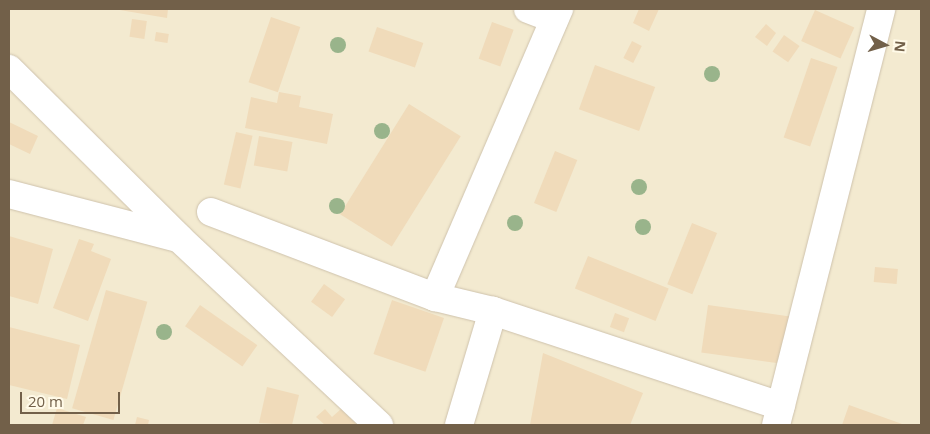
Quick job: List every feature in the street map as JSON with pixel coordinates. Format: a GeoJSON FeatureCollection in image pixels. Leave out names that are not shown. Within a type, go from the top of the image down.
{"type":"FeatureCollection","features":[{"type":"Feature","properties":{"kind":"street"},"geometry":{"type":"LineString","coordinates":[[435,297],[556,14],[528,9]]}},
{"type":"Feature","properties":{"kind":"street"},"geometry":{"type":"LineString","coordinates":[[210,212],[435,297],[493,311],[778,415],[881,9]]}},
{"type":"Feature","properties":{"kind":"street"},"geometry":{"type":"LineString","coordinates":[[9,69],[179,238],[378,425]]}},
{"type":"Feature","properties":{"kind":"street"},"geometry":{"type":"LineString","coordinates":[[9,194],[179,238]]}},
{"type":"Feature","properties":{"kind":"street"},"geometry":{"type":"LineString","coordinates":[[459,425],[493,311]]}},
{"type":"Feature","properties":{"kind":"shaded area"},"geometry":{"type":"Polygon","coordinates":[[[9,9],[921,9],[921,425],[9,425],[9,9]]]}},
{"type":"Feature","properties":{"kind":"building"},"geometry":{"type":"Polygon","coordinates":[[[114,9],[168,9],[167,18],[114,9]]]}},
{"type":"Feature","properties":{"kind":"building"},"geometry":{"type":"Polygon","coordinates":[[[639,9],[659,9],[649,31],[633,23],[639,9]]]}},
{"type":"Feature","properties":{"kind":"building"},"geometry":{"type":"Polygon","coordinates":[[[815,10],[854,27],[840,59],[801,41],[815,10]]]}},
{"type":"Feature","properties":{"kind":"building"},"geometry":{"type":"Polygon","coordinates":[[[271,17],[300,27],[278,92],[249,82],[271,17]]]}},
{"type":"Feature","properties":{"kind":"building"},"geometry":{"type":"Polygon","coordinates":[[[132,19],[147,21],[144,39],[129,37],[132,19]]]}},
{"type":"Feature","properties":{"kind":"building"},"geometry":{"type":"Polygon","coordinates":[[[492,22],[514,30],[500,67],[479,59],[492,22]]]}},
{"type":"Feature","properties":{"kind":"building"},"geometry":{"type":"Polygon","coordinates":[[[766,24],[776,33],[767,46],[755,37],[766,24]]]}},
{"type":"Feature","properties":{"kind":"building"},"geometry":{"type":"Polygon","coordinates":[[[377,27],[423,43],[415,68],[369,52],[377,27]]]}},
{"type":"Feature","properties":{"kind":"building"},"geometry":{"type":"Polygon","coordinates":[[[156,32],[169,34],[167,43],[155,41],[156,32]]]}},
{"type":"Feature","properties":{"kind":"building"},"geometry":{"type":"Polygon","coordinates":[[[784,35],[800,46],[788,62],[773,51],[784,35]]]}},
{"type":"Feature","properties":{"kind":"building"},"geometry":{"type":"Polygon","coordinates":[[[632,41],[642,46],[633,63],[623,58],[632,41]]]}},
{"type":"Feature","properties":{"kind":"building"},"geometry":{"type":"Polygon","coordinates":[[[811,58],[837,67],[810,147],[784,137],[811,58]]]}},
{"type":"Feature","properties":{"kind":"building"},"geometry":{"type":"Polygon","coordinates":[[[595,65],[655,87],[639,131],[579,109],[595,65]]]}},
{"type":"Feature","properties":{"kind":"building"},"geometry":{"type":"Polygon","coordinates":[[[279,92],[301,96],[299,107],[333,114],[327,144],[245,128],[251,97],[277,103],[279,92]]]}},
{"type":"Feature","properties":{"kind":"building"},"geometry":{"type":"Polygon","coordinates":[[[409,104],[461,136],[392,247],[340,214],[409,104]]]}},
{"type":"Feature","properties":{"kind":"building"},"geometry":{"type":"Polygon","coordinates":[[[9,122],[38,136],[30,154],[9,144],[9,122]]]}},
{"type":"Feature","properties":{"kind":"building"},"geometry":{"type":"Polygon","coordinates":[[[236,132],[253,136],[240,188],[224,185],[236,132]]]}},
{"type":"Feature","properties":{"kind":"building"},"geometry":{"type":"Polygon","coordinates":[[[259,136],[292,142],[287,171],[254,166],[259,136]]]}},
{"type":"Feature","properties":{"kind":"building"},"geometry":{"type":"Polygon","coordinates":[[[555,151],[577,160],[556,212],[534,203],[555,151]]]}},
{"type":"Feature","properties":{"kind":"building"},"geometry":{"type":"Polygon","coordinates":[[[692,223],[717,233],[692,294],[667,284],[692,223]]]}},
{"type":"Feature","properties":{"kind":"building"},"geometry":{"type":"Polygon","coordinates":[[[9,236],[53,249],[38,304],[9,296],[9,236]]]}},
{"type":"Feature","properties":{"kind":"building"},"geometry":{"type":"Polygon","coordinates":[[[79,239],[94,244],[91,251],[111,259],[88,321],[53,308],[79,239]]]}},
{"type":"Feature","properties":{"kind":"building"},"geometry":{"type":"Polygon","coordinates":[[[588,256],[669,289],[656,321],[575,288],[588,256]]]}},
{"type":"Feature","properties":{"kind":"building"},"geometry":{"type":"Polygon","coordinates":[[[875,267],[898,269],[897,284],[874,282],[875,267]]]}},
{"type":"Feature","properties":{"kind":"building"},"geometry":{"type":"Polygon","coordinates":[[[324,284],[345,299],[332,317],[311,302],[324,284]]]}},
{"type":"Feature","properties":{"kind":"building"},"geometry":{"type":"Polygon","coordinates":[[[106,290],[147,302],[113,420],[72,408],[106,290]]]}},
{"type":"Feature","properties":{"kind":"building"},"geometry":{"type":"Polygon","coordinates":[[[392,300],[444,318],[425,372],[373,354],[392,300]]]}},
{"type":"Feature","properties":{"kind":"building"},"geometry":{"type":"Polygon","coordinates":[[[200,305],[257,345],[242,366],[185,326],[200,305]]]}},
{"type":"Feature","properties":{"kind":"building"},"geometry":{"type":"Polygon","coordinates":[[[708,305],[797,318],[790,365],[701,353],[708,305]]]}},
{"type":"Feature","properties":{"kind":"building"},"geometry":{"type":"Polygon","coordinates":[[[615,313],[629,318],[624,332],[610,327],[615,313]]]}},
{"type":"Feature","properties":{"kind":"building"},"geometry":{"type":"Polygon","coordinates":[[[9,327],[80,345],[67,399],[9,385],[9,327]]]}},
{"type":"Feature","properties":{"kind":"building"},"geometry":{"type":"Polygon","coordinates":[[[543,353],[643,393],[630,425],[530,425],[543,353]]]}},
{"type":"Feature","properties":{"kind":"building"},"geometry":{"type":"Polygon","coordinates":[[[267,387],[299,395],[292,425],[259,423],[267,387]]]}},
{"type":"Feature","properties":{"kind":"building"},"geometry":{"type":"Polygon","coordinates":[[[849,405],[905,425],[842,425],[849,405]]]}},
{"type":"Feature","properties":{"kind":"building"},"geometry":{"type":"Polygon","coordinates":[[[57,408],[86,417],[83,425],[52,425],[57,408]]]}},
{"type":"Feature","properties":{"kind":"building"},"geometry":{"type":"Polygon","coordinates":[[[325,409],[332,417],[341,409],[357,425],[325,425],[316,417],[325,409]]]}},
{"type":"Feature","properties":{"kind":"building"},"geometry":{"type":"Polygon","coordinates":[[[137,417],[149,420],[148,425],[135,425],[137,417]]]}}]}
